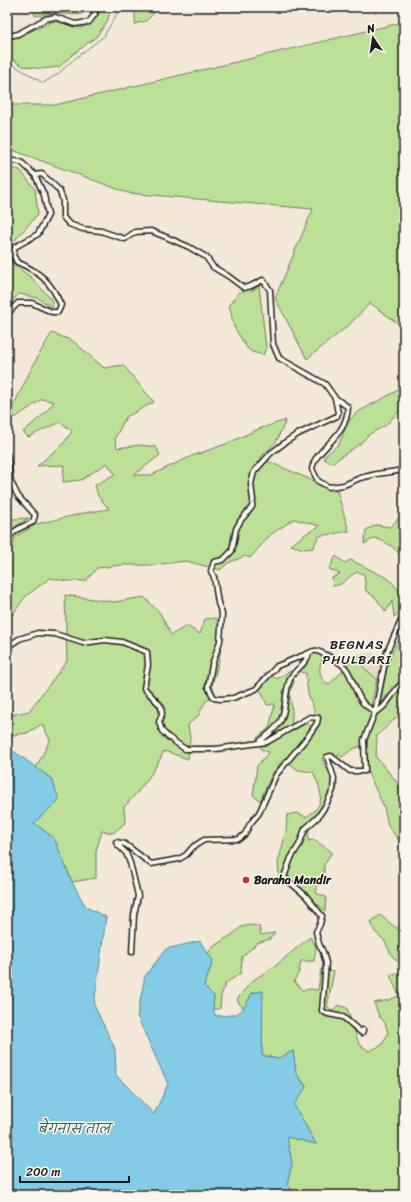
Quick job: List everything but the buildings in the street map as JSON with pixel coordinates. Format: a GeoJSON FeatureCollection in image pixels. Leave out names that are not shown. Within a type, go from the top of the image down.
{"type":"FeatureCollection","features":[{"type":"Feature","properties":{"kind":"street"},"geometry":{"type":"LineString","coordinates":[[7,34],[9,36],[18,34],[45,19],[55,17],[75,24],[89,22],[95,14],[95,9],[92,7]]}},
{"type":"Feature","properties":{"kind":"street"},"geometry":{"type":"LineString","coordinates":[[7,160],[21,162],[35,175],[44,195],[48,215],[38,234],[15,247],[13,254],[17,262],[30,268],[48,283],[56,294],[61,305],[58,312],[52,312],[32,303],[18,303],[7,314]]}},
{"type":"Feature","properties":{"kind":"street"},"geometry":{"type":"LineString","coordinates":[[35,175],[42,174],[58,190],[63,200],[63,217],[68,224],[83,229],[101,231],[124,239],[135,232],[151,232],[195,250],[206,257],[213,267],[244,288],[252,286],[263,280],[270,290],[273,344],[280,358],[325,384],[335,398],[348,407],[348,414],[336,437],[316,458],[312,469],[318,481],[329,487],[337,486],[344,485],[360,478],[404,470]]}},
{"type":"Feature","properties":{"kind":"street"},"geometry":{"type":"LineString","coordinates":[[335,398],[338,413],[337,416],[327,422],[298,434],[287,441],[271,454],[254,472],[251,484],[253,500],[252,507],[241,520],[236,529],[232,551],[224,560],[214,562],[211,572],[214,577],[218,603],[222,614],[222,626],[220,641],[212,665],[208,687],[214,698],[233,698],[256,689],[278,666],[309,653],[312,650],[317,650],[333,658],[344,666],[352,678],[362,703],[376,712]]}},
{"type":"Feature","properties":{"kind":"street"},"geometry":{"type":"LineString","coordinates":[[7,454],[11,482],[18,496],[34,514],[33,522],[17,529],[8,537],[7,542]]}},
{"type":"Feature","properties":{"kind":"street"},"geometry":{"type":"LineString","coordinates":[[363,1030],[362,1033],[343,1017],[328,1014],[322,1011],[326,963],[316,932],[322,916],[306,896],[284,877],[291,858],[299,845],[305,829],[318,817],[333,790],[334,778],[328,757],[331,756],[350,771],[366,771],[364,740],[376,712],[388,652],[404,614]]}},
{"type":"Feature","properties":{"kind":"street"},"geometry":{"type":"LineString","coordinates":[[7,647],[19,639],[38,633],[55,634],[84,643],[105,640],[122,642],[148,652],[148,665],[144,688],[161,706],[162,714],[160,722],[162,731],[185,749],[216,749],[267,742],[310,717],[318,718],[317,723],[309,735],[276,775],[259,812],[245,834],[239,839],[204,840],[192,847],[186,855],[179,859],[151,864],[125,844],[116,842],[126,853],[138,896],[134,915],[134,939],[132,952]]}},
{"type":"Feature","properties":{"kind":"street"},"geometry":{"type":"LineString","coordinates":[[258,743],[274,730],[281,718],[288,683],[294,672],[308,658],[309,653]]}},
{"type":"Feature","properties":{"kind":"street"},"geometry":{"type":"LineString","coordinates":[[376,712],[381,710],[404,682]]}},
{"type":"Feature","properties":{"kind":"shaded area"},"geometry":{"type":"Polygon","coordinates":[[[367,653],[373,653],[383,663],[377,679],[364,668],[362,664],[364,655],[367,653]]]}},
{"type":"Feature","properties":{"kind":"green space"},"geometry":{"type":"Polygon","coordinates":[[[33,7],[81,7],[84,12],[77,15],[53,13],[35,16],[33,7]]]}},
{"type":"Feature","properties":{"kind":"green space"},"geometry":{"type":"Polygon","coordinates":[[[97,7],[109,7],[111,9],[107,22],[96,37],[59,67],[42,69],[23,66],[11,59],[7,60],[7,38],[9,39],[20,36],[54,21],[81,28],[92,22],[99,14],[97,7]]]}},
{"type":"Feature","properties":{"kind":"green space"},"geometry":{"type":"Polygon","coordinates":[[[133,7],[155,7],[155,12],[146,21],[135,24],[135,12],[133,7]]]}},
{"type":"Feature","properties":{"kind":"green space"},"geometry":{"type":"Polygon","coordinates":[[[404,22],[404,316],[400,325],[370,303],[349,325],[307,359],[275,298],[313,209],[128,193],[7,148],[7,105],[55,105],[404,22]]]}},
{"type":"Feature","properties":{"kind":"green space"},"geometry":{"type":"Polygon","coordinates":[[[7,167],[20,170],[35,189],[38,214],[9,247],[13,264],[32,278],[51,299],[53,308],[38,298],[19,294],[7,306],[7,167]]]}},
{"type":"Feature","properties":{"kind":"green space"},"geometry":{"type":"Polygon","coordinates":[[[259,285],[266,348],[263,355],[252,352],[247,348],[234,327],[229,305],[241,290],[253,290],[259,285]]]}},
{"type":"Feature","properties":{"kind":"green space"},"geometry":{"type":"Polygon","coordinates":[[[52,333],[73,341],[104,368],[123,365],[154,402],[126,417],[115,438],[117,448],[139,445],[156,447],[160,455],[134,475],[151,475],[192,456],[226,444],[256,430],[286,420],[276,442],[260,458],[337,491],[349,531],[319,536],[313,548],[304,549],[291,545],[307,533],[320,526],[294,519],[270,535],[250,558],[245,556],[228,563],[220,570],[186,561],[154,565],[121,565],[97,568],[86,581],[67,581],[50,578],[26,596],[7,622],[7,555],[13,546],[15,537],[37,524],[109,509],[98,496],[95,485],[115,474],[107,463],[81,480],[63,482],[64,465],[37,466],[64,443],[72,431],[61,422],[28,437],[23,432],[45,413],[54,402],[42,399],[15,418],[12,408],[52,333]]]}},
{"type":"Feature","properties":{"kind":"green space"},"geometry":{"type":"Polygon","coordinates":[[[404,387],[404,406],[386,425],[368,435],[361,443],[332,463],[324,459],[325,456],[339,444],[348,422],[356,413],[404,387]]]}},
{"type":"Feature","properties":{"kind":"green space"},"geometry":{"type":"Polygon","coordinates":[[[404,511],[404,561],[395,549],[380,540],[375,538],[364,544],[366,530],[376,525],[391,527],[404,511]]]}},
{"type":"Feature","properties":{"kind":"green space"},"geometry":{"type":"Polygon","coordinates":[[[29,518],[7,532],[7,520],[29,518]]]}},
{"type":"Feature","properties":{"kind":"green space"},"geometry":{"type":"Polygon","coordinates":[[[336,556],[345,563],[351,560],[389,579],[404,596],[402,610],[394,617],[392,601],[386,612],[375,597],[366,591],[364,574],[357,572],[341,584],[333,586],[332,578],[340,574],[329,569],[336,556]]]}},
{"type":"Feature","properties":{"kind":"green space"},"geometry":{"type":"Polygon","coordinates":[[[65,595],[114,602],[144,597],[160,613],[171,635],[187,626],[200,634],[205,619],[216,618],[221,636],[219,660],[212,686],[216,695],[205,702],[198,716],[188,725],[190,738],[188,759],[164,751],[156,767],[146,781],[124,807],[125,823],[113,833],[102,831],[96,851],[96,878],[72,882],[54,838],[34,823],[52,779],[36,768],[50,740],[42,724],[27,733],[7,736],[7,716],[29,711],[67,661],[65,595]]]}},
{"type":"Feature","properties":{"kind":"green space"},"geometry":{"type":"Polygon","coordinates":[[[404,629],[404,680],[391,688],[380,706],[388,666],[393,651],[404,629]]]}},
{"type":"Feature","properties":{"kind":"green space"},"geometry":{"type":"Polygon","coordinates":[[[317,653],[323,657],[320,665],[320,672],[322,679],[328,685],[338,676],[352,659],[359,655],[364,655],[362,664],[364,668],[377,679],[370,712],[373,716],[388,707],[401,688],[404,687],[404,696],[399,715],[377,736],[376,757],[397,782],[404,801],[404,847],[388,826],[384,807],[368,773],[361,746],[351,750],[342,757],[332,754],[322,758],[326,768],[338,784],[327,808],[309,827],[308,841],[314,840],[332,852],[324,865],[324,873],[318,884],[316,893],[326,897],[325,911],[302,889],[284,883],[279,876],[278,863],[286,832],[287,815],[297,813],[306,817],[313,812],[320,802],[321,797],[319,786],[313,772],[298,770],[289,763],[292,756],[281,762],[271,776],[260,801],[253,795],[257,766],[269,752],[262,750],[257,738],[269,728],[275,704],[267,705],[260,689],[271,675],[277,679],[290,671],[294,682],[290,692],[292,720],[290,732],[307,723],[311,727],[314,723],[315,714],[308,693],[306,673],[300,672],[300,669],[305,667],[312,654],[317,653]]]}},
{"type":"Feature","properties":{"kind":"green space"},"geometry":{"type":"Polygon","coordinates":[[[380,915],[396,928],[400,928],[401,918],[404,923],[404,1195],[295,1195],[287,1184],[292,1163],[287,1137],[316,1144],[294,1105],[306,1086],[296,1073],[293,1051],[277,1059],[262,1055],[262,991],[252,993],[244,1008],[240,1005],[237,999],[252,981],[275,966],[310,937],[316,946],[314,961],[301,961],[299,972],[294,981],[302,990],[318,990],[321,969],[334,972],[327,1007],[333,1010],[338,1005],[347,1008],[359,1044],[369,1051],[382,1045],[388,1033],[385,1023],[379,1016],[374,1003],[399,996],[390,975],[403,971],[402,965],[392,956],[384,940],[375,932],[371,922],[380,915]]]}},
{"type":"Feature","properties":{"kind":"green space"},"geometry":{"type":"Polygon","coordinates":[[[250,925],[259,926],[261,935],[275,933],[270,939],[257,943],[242,957],[241,973],[226,983],[221,996],[220,1008],[213,1010],[214,996],[204,986],[213,961],[208,953],[214,946],[241,927],[250,925]]]}},
{"type":"Feature","properties":{"kind":"water","name":"बेगनास ताल"},"geometry":{"type":"Polygon","coordinates":[[[12,750],[52,779],[59,800],[34,823],[54,838],[72,882],[86,907],[106,917],[94,1005],[115,1049],[116,1075],[154,1114],[168,1084],[137,1016],[145,976],[166,949],[200,941],[213,961],[204,986],[214,996],[213,1010],[216,1016],[230,1015],[239,1012],[245,1006],[252,993],[263,991],[262,1055],[277,1059],[293,1051],[296,1073],[306,1087],[294,1105],[316,1144],[287,1137],[292,1163],[287,1184],[295,1195],[7,1195],[7,752],[12,750]]]}},
{"type":"Feature","properties":{"kind":"waterway"},"geometry":{"type":"LineString","coordinates":[[7,64],[12,64],[43,83],[58,74],[104,36],[119,10],[119,7]]}},
{"type":"Feature","properties":{"kind":"place","name":"Baraha Mandir"},"geometry":{"type":"Point","coordinates":[246,880]}},
{"type":"Feature","properties":{"kind":"district","name":"BEGNAS PHULBARI"},"geometry":{"type":"Point","coordinates":[357,652]}}]}
